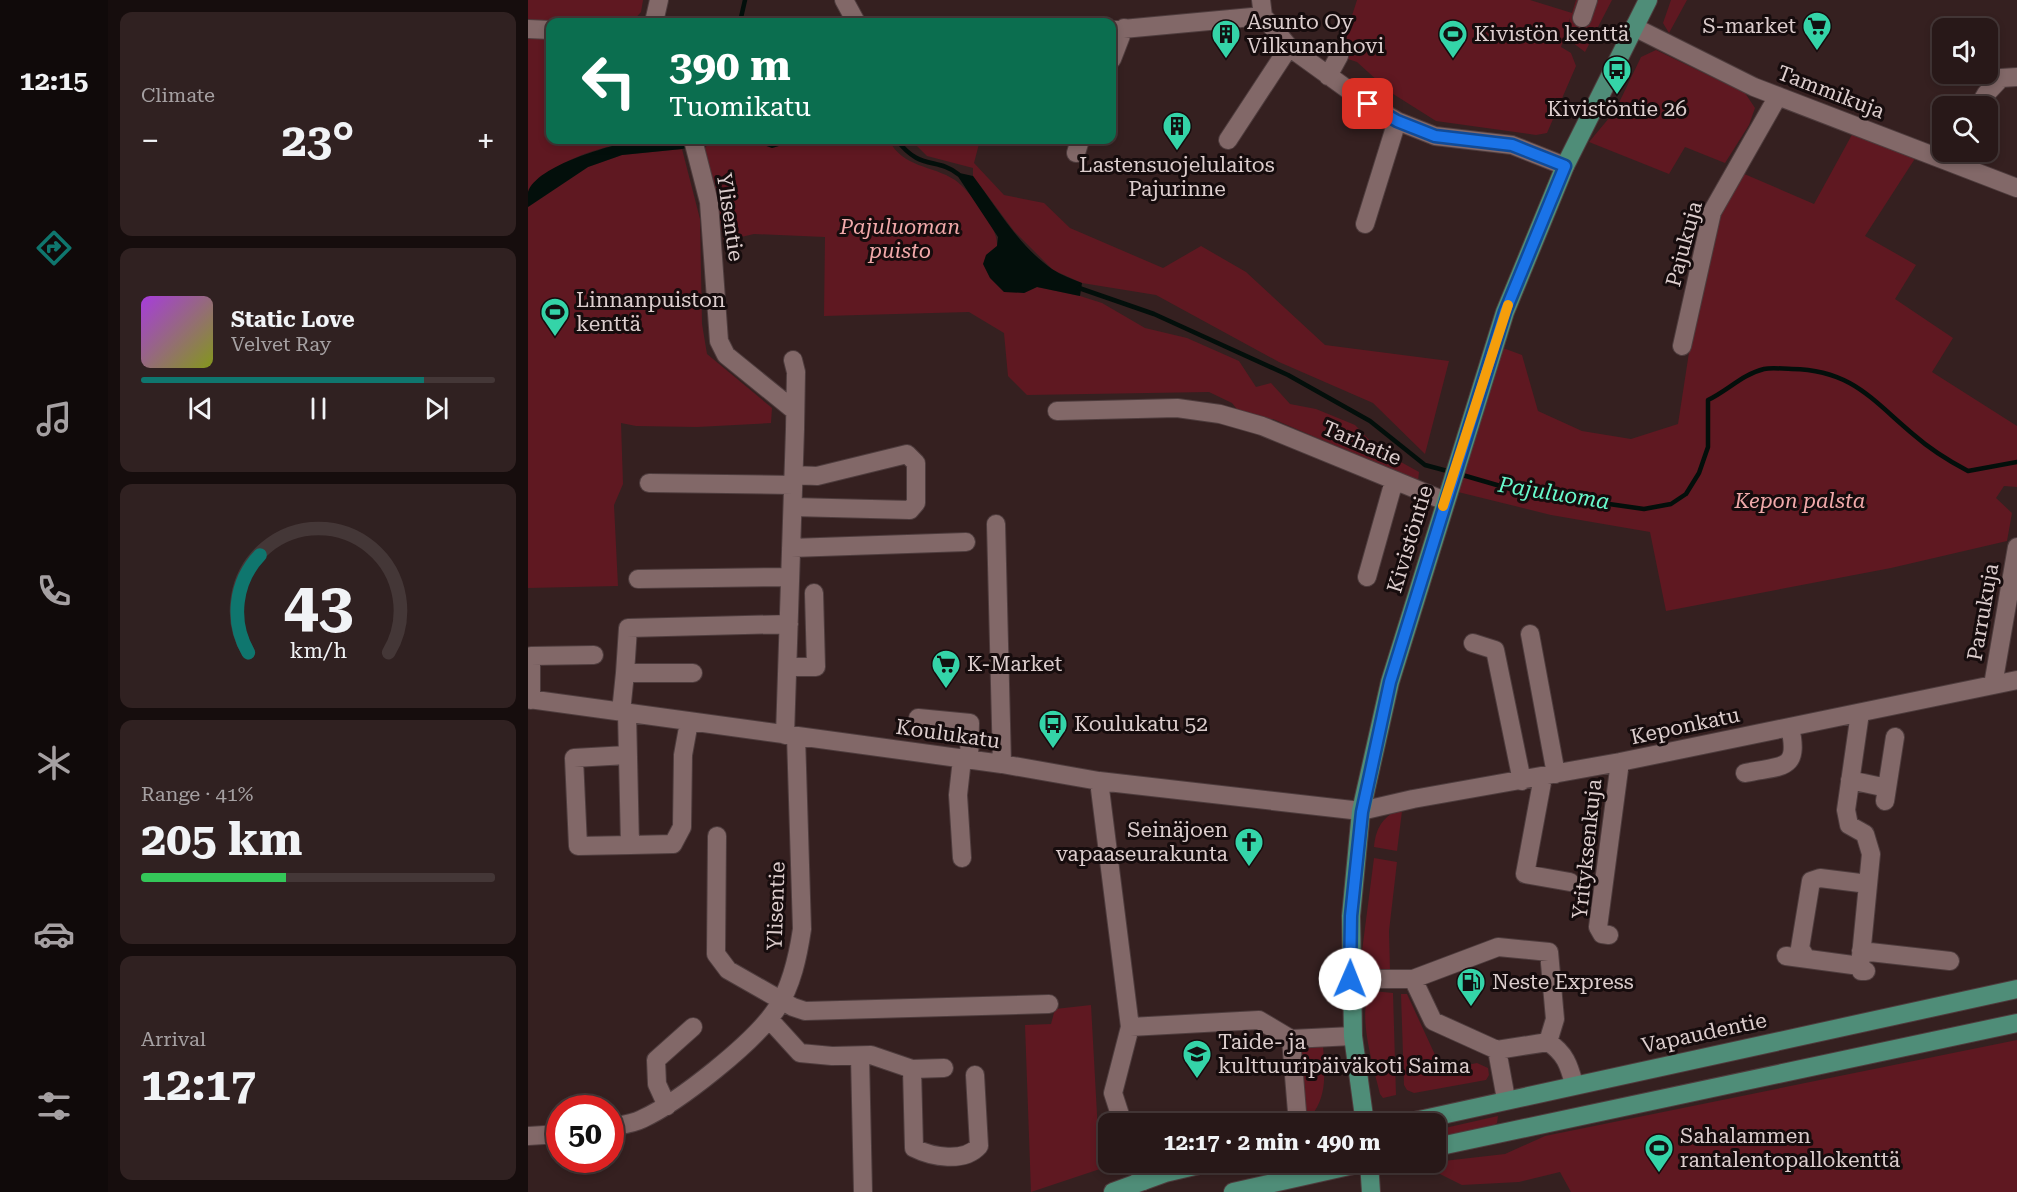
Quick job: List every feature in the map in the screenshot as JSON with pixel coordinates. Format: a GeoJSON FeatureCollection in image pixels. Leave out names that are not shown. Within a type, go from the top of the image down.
{"type":"FeatureCollection","features":[{"type":"Feature","properties":{"kind":"main road","name":"Kivistöntie"},"geometry":{"type":"LineString","coordinates":[[1364,1113],[1353,1036],[1350,979],[1351,916],[1362,812],[1390,682],[1505,312],[1565,166],[1648,0]]}},
{"type":"Feature","properties":{"kind":"main road","name":"Vapaudentie"},"geometry":{"type":"LineString","coordinates":[[1446,1113],[2017,989]]}},
{"type":"Feature","properties":{"kind":"main road"},"geometry":{"type":"LineString","coordinates":[[1446,1145],[2017,1023]]}},
{"type":"Feature","properties":{"kind":"main road"},"geometry":{"type":"LineString","coordinates":[[1113,1192],[1165,1173]]}},
{"type":"Feature","properties":{"kind":"main road"},"geometry":{"type":"LineString","coordinates":[[1233,1192],[1318,1173]]}},
{"type":"Feature","properties":{"kind":"main road"},"geometry":{"type":"LineString","coordinates":[[1369,1173],[1371,1192]]}},
{"type":"Feature","properties":{"kind":"street"},"geometry":{"type":"LineString","coordinates":[[655,18],[659,0]]}},
{"type":"Feature","properties":{"kind":"street"},"geometry":{"type":"LineString","coordinates":[[844,0],[854,18]]}},
{"type":"Feature","properties":{"kind":"street"},"geometry":{"type":"LineString","coordinates":[[1582,18],[1588,0]]}},
{"type":"Feature","properties":{"kind":"street"},"geometry":{"type":"LineString","coordinates":[[1118,29],[1262,8],[1289,47],[1328,76],[1397,121],[1435,136],[1512,145],[1565,166]]}},
{"type":"Feature","properties":{"kind":"street","name":"Tammikuja"},"geometry":{"type":"LineString","coordinates":[[1634,27],[1754,87],[1932,150]]}},
{"type":"Feature","properties":{"kind":"street"},"geometry":{"type":"LineString","coordinates":[[528,29],[546,30]]}},
{"type":"Feature","properties":{"kind":"street"},"geometry":{"type":"LineString","coordinates":[[1228,140],[1289,47]]}},
{"type":"Feature","properties":{"kind":"street"},"geometry":{"type":"LineString","coordinates":[[1328,76],[1339,56]]}},
{"type":"Feature","properties":{"kind":"street"},"geometry":{"type":"LineString","coordinates":[[1985,96],[2001,78],[2017,77]]}},
{"type":"Feature","properties":{"kind":"street","name":"Pajukuja"},"geometry":{"type":"LineString","coordinates":[[1682,346],[1712,212],[1778,96]]}},
{"type":"Feature","properties":{"kind":"street"},"geometry":{"type":"LineString","coordinates":[[1365,224],[1397,121]]}},
{"type":"Feature","properties":{"kind":"street","name":"Ylisentie"},"geometry":{"type":"LineString","coordinates":[[694,145],[709,202],[719,341],[726,355],[795,411]]}},
{"type":"Feature","properties":{"kind":"street","name":"Tammikuja"},"geometry":{"type":"LineString","coordinates":[[1963,162],[2017,188]]}},
{"type":"Feature","properties":{"kind":"street","name":"Ylisentie"},"geometry":{"type":"LineString","coordinates":[[624,1124],[639,1121],[667,1106],[713,1071],[769,1019],[782,999],[797,960],[802,929],[788,667],[796,372],[793,360]]}},
{"type":"Feature","properties":{"kind":"street","name":"Tarhatie"},"geometry":{"type":"LineString","coordinates":[[1057,411],[1177,408],[1220,414],[1262,426],[1394,481],[1447,495]]}},
{"type":"Feature","properties":{"kind":"street"},"geometry":{"type":"LineString","coordinates":[[649,483],[794,480],[907,454],[916,463],[916,503],[910,510],[793,507]]}},
{"type":"Feature","properties":{"kind":"street"},"geometry":{"type":"LineString","coordinates":[[816,508],[817,476]]}},
{"type":"Feature","properties":{"kind":"street"},"geometry":{"type":"LineString","coordinates":[[1366,576],[1394,481]]}},
{"type":"Feature","properties":{"kind":"street"},"geometry":{"type":"LineString","coordinates":[[996,524],[1002,764]]}},
{"type":"Feature","properties":{"kind":"street"},"geometry":{"type":"LineString","coordinates":[[791,548],[966,542]]}},
{"type":"Feature","properties":{"kind":"street","name":"Parrukuja"},"geometry":{"type":"LineString","coordinates":[[1993,685],[2017,547]]}},
{"type":"Feature","properties":{"kind":"street"},"geometry":{"type":"LineString","coordinates":[[638,579],[790,577]]}},
{"type":"Feature","properties":{"kind":"street"},"geometry":{"type":"LineString","coordinates":[[788,667],[816,667],[814,593]]}},
{"type":"Feature","properties":{"kind":"street"},"geometry":{"type":"LineString","coordinates":[[630,845],[624,713],[628,628],[789,624]]}},
{"type":"Feature","properties":{"kind":"street"},"geometry":{"type":"LineString","coordinates":[[1530,634],[1550,776],[1525,874],[1570,882]]}},
{"type":"Feature","properties":{"kind":"street"},"geometry":{"type":"LineString","coordinates":[[1473,643],[1495,650],[1522,780]]}},
{"type":"Feature","properties":{"kind":"street"},"geometry":{"type":"LineString","coordinates":[[529,699],[529,656],[594,655]]}},
{"type":"Feature","properties":{"kind":"street"},"geometry":{"type":"LineString","coordinates":[[625,673],[693,673]]}},
{"type":"Feature","properties":{"kind":"street","name":"Keponkatu"},"geometry":{"type":"LineString","coordinates":[[1362,812],[1413,799],[1550,776],[2017,680]]}},
{"type":"Feature","properties":{"kind":"street","name":"Koulukatu"},"geometry":{"type":"LineString","coordinates":[[529,699],[1002,764],[1099,781],[1362,812]]}},
{"type":"Feature","properties":{"kind":"street"},"geometry":{"type":"LineString","coordinates":[[1860,713],[1846,819],[1849,825],[1866,834],[1871,854],[1862,963]]}},
{"type":"Feature","properties":{"kind":"street"},"geometry":{"type":"LineString","coordinates":[[918,718],[970,723],[958,795],[962,858]]}},
{"type":"Feature","properties":{"kind":"street"},"geometry":{"type":"LineString","coordinates":[[627,755],[574,758],[578,846],[673,844],[682,827],[683,755],[689,722]]}},
{"type":"Feature","properties":{"kind":"street"},"geometry":{"type":"LineString","coordinates":[[1745,773],[1787,764],[1792,758],[1794,746],[1790,727]]}},
{"type":"Feature","properties":{"kind":"street"},"geometry":{"type":"LineString","coordinates":[[1850,780],[1886,794],[1895,737]]}},
{"type":"Feature","properties":{"kind":"street","name":"Yrityksenkuja"},"geometry":{"type":"LineString","coordinates":[[1609,935],[1602,933],[1598,927],[1620,762]]}},
{"type":"Feature","properties":{"kind":"street"},"geometry":{"type":"LineString","coordinates":[[1099,781],[1130,1027],[1113,1093],[1119,1113]]}},
{"type":"Feature","properties":{"kind":"street"},"geometry":{"type":"LineString","coordinates":[[717,836],[716,954],[728,970],[805,1011],[1049,1004]]}},
{"type":"Feature","properties":{"kind":"street"},"geometry":{"type":"LineString","coordinates":[[1806,958],[1800,948],[1811,881],[1820,878],[1869,884]]}},
{"type":"Feature","properties":{"kind":"street"},"geometry":{"type":"LineString","coordinates":[[1350,979],[1413,979],[1498,948],[1549,952],[1555,1019],[1548,1042]]}},
{"type":"Feature","properties":{"kind":"street"},"geometry":{"type":"LineString","coordinates":[[1786,956],[1862,963],[1950,961]]}},
{"type":"Feature","properties":{"kind":"street"},"geometry":{"type":"LineString","coordinates":[[1413,979],[1434,1021],[1497,1050],[1548,1042],[1562,1051],[1569,1064],[1574,1084]]}},
{"type":"Feature","properties":{"kind":"street"},"geometry":{"type":"LineString","coordinates":[[769,1019],[800,1053],[871,1055],[912,1069],[944,1068]]}},
{"type":"Feature","properties":{"kind":"street"},"geometry":{"type":"LineString","coordinates":[[1130,1027],[1259,1020],[1291,1039],[1353,1036]]}},
{"type":"Feature","properties":{"kind":"street"},"geometry":{"type":"LineString","coordinates":[[667,1106],[657,1084],[656,1060],[693,1027]]}},
{"type":"Feature","properties":{"kind":"street"},"geometry":{"type":"LineString","coordinates":[[1291,1039],[1297,1113]]}},
{"type":"Feature","properties":{"kind":"street"},"geometry":{"type":"LineString","coordinates":[[1497,1050],[1506,1099]]}},
{"type":"Feature","properties":{"kind":"street"},"geometry":{"type":"LineString","coordinates":[[860,1056],[863,1192]]}},
{"type":"Feature","properties":{"kind":"street"},"geometry":{"type":"LineString","coordinates":[[912,1069],[914,1148],[930,1156],[966,1155],[980,1146],[975,1076]]}},
{"type":"Feature","properties":{"kind":"street"},"geometry":{"type":"LineString","coordinates":[[528,1136],[546,1135]]}},
{"type":"Feature","properties":{"kind":"street"},"geometry":{"type":"LineString","coordinates":[[1140,1173],[1143,1181]]}},
{"type":"Feature","properties":{"kind":"green space"},"geometry":{"type":"Polygon","coordinates":[[[528,0],[643,0],[641,12],[636,18],[528,20],[528,0]]]}},
{"type":"Feature","properties":{"kind":"green space","name":"Kivistön kenttä"},"geometry":{"type":"Polygon","coordinates":[[[1357,0],[1530,0],[1572,13],[1576,0],[1612,0],[1585,52],[1568,39],[1570,18],[1561,47],[1571,53],[1576,66],[1547,133],[1536,135],[1436,121],[1390,92],[1357,62],[1339,56],[1357,0]]]}},
{"type":"Feature","properties":{"kind":"green space"},"geometry":{"type":"Polygon","coordinates":[[[1671,0],[1687,0],[1669,33],[1663,23],[1671,0]]]}},
{"type":"Feature","properties":{"kind":"green space"},"geometry":{"type":"Polygon","coordinates":[[[528,37],[546,37],[546,144],[620,144],[592,151],[564,163],[551,171],[528,192],[528,37]]]}},
{"type":"Feature","properties":{"kind":"green space"},"geometry":{"type":"Polygon","coordinates":[[[1656,50],[1745,93],[1755,108],[1749,125],[1725,163],[1685,147],[1669,174],[1589,142],[1615,111],[1641,57],[1656,50]]]}},
{"type":"Feature","properties":{"kind":"green space","name":"Kepon palsta"},"geometry":{"type":"Polygon","coordinates":[[[1854,131],[1916,157],[1865,236],[1916,265],[1895,299],[1953,338],[1932,372],[2017,426],[2017,487],[2004,486],[1996,498],[2012,513],[2007,541],[1891,568],[1666,611],[1650,532],[1551,515],[1458,492],[1503,348],[1522,355],[1538,411],[1582,431],[1631,439],[1678,424],[1690,346],[1719,212],[1742,173],[1814,204],[1854,131]]]}},
{"type":"Feature","properties":{"kind":"green space","name":"Pajuluoman puisto"},"geometry":{"type":"Polygon","coordinates":[[[708,144],[761,144],[772,148],[786,144],[892,144],[902,156],[946,175],[968,192],[989,220],[996,238],[997,246],[986,255],[1024,293],[1037,287],[1080,296],[1102,303],[1145,328],[1187,338],[1239,361],[1256,387],[1271,383],[1290,404],[1316,409],[1355,425],[1379,450],[1419,472],[1418,481],[1273,419],[1244,418],[1232,403],[1209,392],[1027,395],[1008,376],[1004,333],[969,312],[824,316],[825,237],[754,234],[724,241],[704,149],[708,144]]]}},
{"type":"Feature","properties":{"kind":"green space"},"geometry":{"type":"Polygon","coordinates":[[[915,144],[979,144],[974,163],[1004,195],[1044,203],[1070,228],[1163,268],[1201,246],[1246,272],[1325,345],[1449,361],[1425,454],[1373,403],[1279,362],[1156,295],[1082,283],[1053,270],[1014,231],[973,176],[973,168],[927,156],[915,144]]]}},
{"type":"Feature","properties":{"kind":"green space"},"geometry":{"type":"Polygon","coordinates":[[[682,149],[700,219],[702,324],[707,354],[772,408],[771,423],[697,427],[636,426],[621,423],[623,484],[614,505],[618,586],[528,588],[528,207],[588,167],[622,155],[682,149]]]}},
{"type":"Feature","properties":{"kind":"green space"},"geometry":{"type":"Polygon","coordinates":[[[1395,811],[1402,811],[1397,851],[1374,847],[1380,826],[1395,811]]]}},
{"type":"Feature","properties":{"kind":"green space"},"geometry":{"type":"Polygon","coordinates":[[[1374,858],[1397,862],[1389,931],[1390,971],[1374,970],[1366,962],[1362,951],[1374,858]]]}},
{"type":"Feature","properties":{"kind":"green space"},"geometry":{"type":"Polygon","coordinates":[[[1373,991],[1393,993],[1396,1095],[1383,1098],[1374,1071],[1366,1024],[1365,1010],[1373,991]]]}},
{"type":"Feature","properties":{"kind":"green space"},"geometry":{"type":"Polygon","coordinates":[[[1401,994],[1407,994],[1442,1070],[1477,1063],[1488,1068],[1489,1075],[1486,1080],[1414,1093],[1407,1090],[1404,1085],[1401,994]]]}},
{"type":"Feature","properties":{"kind":"green space"},"geometry":{"type":"Polygon","coordinates":[[[1091,1005],[1098,1170],[1031,1192],[1025,1025],[1051,1024],[1055,1009],[1091,1005]]]}},
{"type":"Feature","properties":{"kind":"green space"},"geometry":{"type":"Polygon","coordinates":[[[2017,1040],[2017,1192],[1571,1192],[1560,1172],[1519,1182],[1462,1185],[1438,1173],[1446,1173],[1446,1161],[1505,1154],[1545,1136],[2017,1040]]]}},
{"type":"Feature","properties":{"kind":"green space"},"geometry":{"type":"Polygon","coordinates":[[[1323,1044],[1323,1088],[1314,1112],[1310,1113],[1301,1113],[1297,1045],[1323,1044]]]}},
{"type":"Feature","properties":{"kind":"green space"},"geometry":{"type":"Polygon","coordinates":[[[1498,1116],[1497,1123],[1492,1127],[1446,1136],[1446,1128],[1498,1116]]]}},
{"type":"Feature","properties":{"kind":"shaded area"},"geometry":{"type":"Polygon","coordinates":[[[620,144],[702,144],[682,149],[622,155],[588,167],[528,207],[528,192],[534,182],[545,173],[576,158],[620,144]]]}},
{"type":"Feature","properties":{"kind":"shaded area"},"geometry":{"type":"Polygon","coordinates":[[[761,144],[786,144],[772,148],[761,144]]]}},
{"type":"Feature","properties":{"kind":"shaded area"},"geometry":{"type":"Polygon","coordinates":[[[955,172],[973,176],[1009,226],[1040,260],[1055,271],[1082,283],[1080,296],[1037,287],[1024,293],[1004,292],[990,278],[983,264],[986,255],[997,246],[998,237],[955,172]]]}},
{"type":"Feature","properties":{"kind":"waterway"},"geometry":{"type":"LineString","coordinates":[[741,18],[745,0]]}},
{"type":"Feature","properties":{"kind":"waterway","name":"Pajuluoma"},"geometry":{"type":"LineString","coordinates":[[900,144],[913,156],[943,166],[958,174]]}},
{"type":"Feature","properties":{"kind":"waterway","name":"Pajuluoma"},"geometry":{"type":"LineString","coordinates":[[1079,288],[1154,314],[1288,375],[1370,421],[1425,465],[1451,472]]}},
{"type":"Feature","properties":{"kind":"waterway","name":"Pajuluoma"},"geometry":{"type":"LineString","coordinates":[[1459,474],[1521,492],[1574,495],[1609,504],[1644,509],[1671,504],[1686,494],[1699,473],[1708,447],[1708,400],[1756,371],[1771,368],[1813,371],[1846,381],[1873,399],[1927,446],[1968,471],[2017,462]]}},
{"type":"Feature","properties":{"kind":"slow traffic"},"geometry":{"type":"LineString","coordinates":[[1443,506],[1508,305]]}},
{"type":"Feature","properties":{"kind":"place","name":"S-market"},"geometry":{"type":"Point","coordinates":[1817,52]}},
{"type":"Feature","properties":{"kind":"place","name":"Asunto Oy Vilkunanhovi"},"geometry":{"type":"Point","coordinates":[1226,60]}},
{"type":"Feature","properties":{"kind":"place","name":"Kivistön kenttä"},"geometry":{"type":"Point","coordinates":[1453,60]}},
{"type":"Feature","properties":{"kind":"place","name":"Kivistöntie 26"},"geometry":{"type":"Point","coordinates":[1617,96]}},
{"type":"Feature","properties":{"kind":"place","name":"Lastensuojelulaitos Pajurinne"},"geometry":{"type":"Point","coordinates":[1177,152]}},
{"type":"Feature","properties":{"kind":"place","name":"Linnanpuiston kenttä"},"geometry":{"type":"Point","coordinates":[555,338]}},
{"type":"Feature","properties":{"kind":"place","name":"K-Market"},"geometry":{"type":"Point","coordinates":[946,690]}},
{"type":"Feature","properties":{"kind":"place","name":"Koulukatu 52"},"geometry":{"type":"Point","coordinates":[1053,750]}},
{"type":"Feature","properties":{"kind":"place","name":"Seinäjoen vapaaseurakunta"},"geometry":{"type":"Point","coordinates":[1249,868]}},
{"type":"Feature","properties":{"kind":"place","name":"Neste Express"},"geometry":{"type":"Point","coordinates":[1471,1008]}},
{"type":"Feature","properties":{"kind":"place","name":"Taide- ja kulttuuripäiväkoti Saima"},"geometry":{"type":"Point","coordinates":[1197,1080]}},
{"type":"Feature","properties":{"kind":"place","name":"Sahalammen rantalentopallokenttä"},"geometry":{"type":"Point","coordinates":[1659,1174]}},
{"type":"Feature","properties":{"kind":"route"},"geometry":{"type":"LineString","coordinates":[[1350,979],[1351,916],[1362,812],[1390,682],[1505,312],[1565,166],[1544,155],[1512,145],[1435,136],[1397,121],[1368,104]]}}]}
